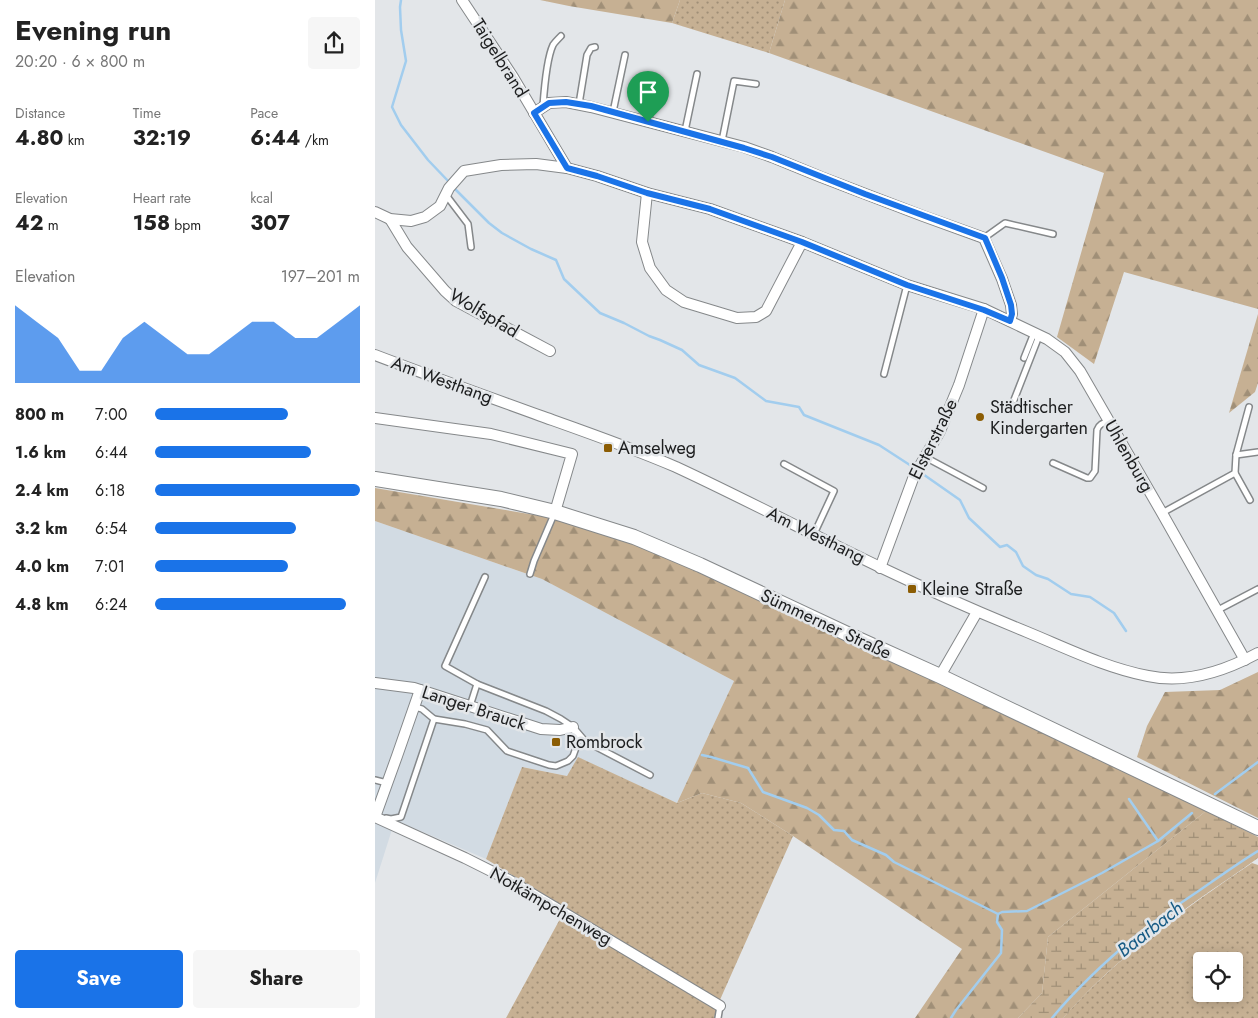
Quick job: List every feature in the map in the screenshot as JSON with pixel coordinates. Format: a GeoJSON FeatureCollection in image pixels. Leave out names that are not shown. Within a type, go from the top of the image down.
{"type":"FeatureCollection","features":[{"type":"Feature","properties":{"kind":"main road","name":"Sümmerner Straße"},"geometry":{"type":"LineString","coordinates":[[375,479],[501,499],[555,512],[634,537],[700,565],[940,676],[1258,828]]}},
{"type":"Feature","properties":{"kind":"street","name":"Taigelbrand"},"geometry":{"type":"LineString","coordinates":[[463,0],[513,77],[567,168]]}},
{"type":"Feature","properties":{"kind":"street"},"geometry":{"type":"LineString","coordinates":[[534,113],[549,103],[566,102],[613,112],[722,141],[772,157],[865,194],[985,238],[1011,305],[1012,314],[1010,321]]}},
{"type":"Feature","properties":{"kind":"street","name":"Uhlenburg"},"geometry":{"type":"LineString","coordinates":[[390,219],[411,221],[425,218],[440,206],[449,188],[464,171],[536,164],[567,168],[647,193],[710,209],[802,242],[907,285],[984,310],[1047,339],[1065,352],[1080,371],[1245,660]]}},
{"type":"Feature","properties":{"kind":"street"},"geometry":{"type":"LineString","coordinates":[[647,193],[642,242],[650,268],[666,290],[685,302],[737,318],[756,317],[766,311],[802,242]]}},
{"type":"Feature","properties":{"kind":"street"},"geometry":{"type":"LineString","coordinates":[[375,212],[390,219]]}},
{"type":"Feature","properties":{"kind":"street","name":"Wolfspfad"},"geometry":{"type":"LineString","coordinates":[[390,219],[407,247],[456,301],[550,351]]}},
{"type":"Feature","properties":{"kind":"street","name":"Elsterstraße"},"geometry":{"type":"LineString","coordinates":[[880,568],[914,476],[940,431],[959,385],[984,310]]}},
{"type":"Feature","properties":{"kind":"street","name":"Am Westhang"},"geometry":{"type":"LineString","coordinates":[[375,355],[674,467],[880,568],[977,612],[1121,670],[1149,677],[1178,678],[1195,676],[1245,660],[1258,653]]}},
{"type":"Feature","properties":{"kind":"street"},"geometry":{"type":"LineString","coordinates":[[375,418],[491,434],[572,454],[555,512]]}},
{"type":"Feature","properties":{"kind":"street"},"geometry":{"type":"LineString","coordinates":[[940,676],[977,612]]}},
{"type":"Feature","properties":{"kind":"street","name":"Langer Brauck"},"geometry":{"type":"LineString","coordinates":[[375,683],[414,688],[541,729],[559,730],[573,727]]}},
{"type":"Feature","properties":{"kind":"street"},"geometry":{"type":"LineString","coordinates":[[375,817],[420,690]]}},
{"type":"Feature","properties":{"kind":"street","name":"Notkämpchenweg"},"geometry":{"type":"LineString","coordinates":[[375,817],[509,880],[720,1006]]}},
{"type":"Feature","properties":{"kind":"lane"},"geometry":{"type":"LineString","coordinates":[[543,107],[551,51],[553,44],[561,36]]}},
{"type":"Feature","properties":{"kind":"lane"},"geometry":{"type":"LineString","coordinates":[[579,104],[587,55],[591,48],[595,47]]}},
{"type":"Feature","properties":{"kind":"lane"},"geometry":{"type":"LineString","coordinates":[[613,112],[625,55]]}},
{"type":"Feature","properties":{"kind":"lane"},"geometry":{"type":"LineString","coordinates":[[685,131],[697,74]]}},
{"type":"Feature","properties":{"kind":"lane"},"geometry":{"type":"LineString","coordinates":[[648,122],[658,79]]}},
{"type":"Feature","properties":{"kind":"lane"},"geometry":{"type":"LineString","coordinates":[[722,141],[734,81],[756,84]]}},
{"type":"Feature","properties":{"kind":"lane"},"geometry":{"type":"LineString","coordinates":[[446,194],[468,224],[471,247]]}},
{"type":"Feature","properties":{"kind":"lane"},"geometry":{"type":"LineString","coordinates":[[985,238],[1005,223],[1053,234]]}},
{"type":"Feature","properties":{"kind":"lane"},"geometry":{"type":"LineString","coordinates":[[883,374],[907,285]]}},
{"type":"Feature","properties":{"kind":"lane"},"geometry":{"type":"LineString","coordinates":[[1024,358],[1037,334]]}},
{"type":"Feature","properties":{"kind":"lane"},"geometry":{"type":"LineString","coordinates":[[1014,400],[1037,334]]}},
{"type":"Feature","properties":{"kind":"lane"},"geometry":{"type":"LineString","coordinates":[[1249,408],[1236,455],[1235,473],[1250,500]]}},
{"type":"Feature","properties":{"kind":"lane"},"geometry":{"type":"LineString","coordinates":[[1053,463],[1090,478],[1095,471],[1097,430],[1101,424],[1109,421]]}},
{"type":"Feature","properties":{"kind":"lane"},"geometry":{"type":"LineString","coordinates":[[1236,455],[1258,452]]}},
{"type":"Feature","properties":{"kind":"lane"},"geometry":{"type":"LineString","coordinates":[[923,460],[983,488]]}},
{"type":"Feature","properties":{"kind":"lane"},"geometry":{"type":"LineString","coordinates":[[784,464],[834,491],[814,534]]}},
{"type":"Feature","properties":{"kind":"lane"},"geometry":{"type":"LineString","coordinates":[[1162,513],[1235,473]]}},
{"type":"Feature","properties":{"kind":"lane"},"geometry":{"type":"LineString","coordinates":[[530,574],[555,512]]}},
{"type":"Feature","properties":{"kind":"lane"},"geometry":{"type":"LineString","coordinates":[[485,577],[445,666],[477,684],[546,712],[573,727],[585,741],[650,775]]}},
{"type":"Feature","properties":{"kind":"lane"},"geometry":{"type":"LineString","coordinates":[[1216,611],[1258,589]]}},
{"type":"Feature","properties":{"kind":"lane"},"geometry":{"type":"LineString","coordinates":[[470,706],[477,684]]}},
{"type":"Feature","properties":{"kind":"lane"},"geometry":{"type":"LineString","coordinates":[[414,706],[422,709],[434,719],[487,730],[507,750],[556,766],[568,761],[573,756],[577,745],[573,727]]}},
{"type":"Feature","properties":{"kind":"lane"},"geometry":{"type":"LineString","coordinates":[[375,817],[391,819],[401,816],[434,719]]}},
{"type":"Feature","properties":{"kind":"lane"},"geometry":{"type":"LineString","coordinates":[[375,780],[387,784]]}},
{"type":"Feature","properties":{"kind":"lane"},"geometry":{"type":"LineString","coordinates":[[718,1018],[720,1006]]}},
{"type":"Feature","properties":{"kind":"shaded area"},"geometry":{"type":"Polygon","coordinates":[[[375,521],[542,579],[734,681],[677,803],[579,758],[567,776],[522,767],[486,859],[395,820],[375,883],[375,521]]]}},
{"type":"Feature","properties":{"kind":"green space"},"geometry":{"type":"Polygon","coordinates":[[[540,0],[680,0],[672,23],[540,0]]]}},
{"type":"Feature","properties":{"kind":"green space"},"geometry":{"type":"Polygon","coordinates":[[[680,0],[785,0],[769,53],[672,23],[680,0]]]}},
{"type":"Feature","properties":{"kind":"green space"},"geometry":{"type":"Polygon","coordinates":[[[785,0],[1258,0],[1258,309],[1124,272],[1094,364],[1057,337],[1104,173],[769,53],[785,0]]]}},
{"type":"Feature","properties":{"kind":"green space"},"geometry":{"type":"Polygon","coordinates":[[[1258,314],[1258,383],[1255,392],[1229,413],[1258,314]]]}},
{"type":"Feature","properties":{"kind":"green space"},"geometry":{"type":"Polygon","coordinates":[[[375,488],[553,518],[632,542],[802,618],[1206,811],[1048,937],[1042,993],[1018,1018],[915,1018],[962,949],[741,803],[702,793],[677,803],[734,681],[542,579],[375,521],[375,488]]]}},
{"type":"Feature","properties":{"kind":"green space"},"geometry":{"type":"Polygon","coordinates":[[[1258,672],[1258,818],[1137,757],[1147,726],[1165,692],[1220,690],[1258,672]]]}},
{"type":"Feature","properties":{"kind":"green space"},"geometry":{"type":"Polygon","coordinates":[[[578,757],[677,803],[702,793],[741,803],[793,836],[719,1002],[714,1018],[506,1018],[566,908],[486,859],[522,767],[567,776],[578,757]]]}},
{"type":"Feature","properties":{"kind":"green space"},"geometry":{"type":"Polygon","coordinates":[[[1206,811],[1258,837],[1258,858],[1157,930],[1108,972],[1063,1018],[1018,1018],[1042,993],[1048,937],[1206,811]]]}},
{"type":"Feature","properties":{"kind":"green space"},"geometry":{"type":"Polygon","coordinates":[[[1252,863],[1258,865],[1258,1018],[1063,1018],[1129,954],[1177,916],[1252,863]]]}},
{"type":"Feature","properties":{"kind":"waterway"},"geometry":{"type":"LineString","coordinates":[[401,0],[401,30],[406,61],[392,107],[401,125],[428,160],[450,183]]}},
{"type":"Feature","properties":{"kind":"waterway"},"geometry":{"type":"LineString","coordinates":[[453,187],[489,223],[502,233],[556,260],[564,279],[600,313],[682,350],[699,365],[735,378],[766,401],[799,407],[804,415],[879,445],[916,469]]}},
{"type":"Feature","properties":{"kind":"waterway"},"geometry":{"type":"LineString","coordinates":[[920,472],[960,500],[969,518],[1000,547],[1007,545],[1016,552],[1023,566],[1071,594],[1090,597],[1114,613],[1126,631]]}},
{"type":"Feature","properties":{"kind":"waterway"},"geometry":{"type":"LineString","coordinates":[[702,755],[748,768],[763,792],[807,808],[819,815],[834,830],[844,831],[852,840],[886,855],[894,862],[998,914]]}},
{"type":"Feature","properties":{"kind":"waterway"},"geometry":{"type":"LineString","coordinates":[[1215,794],[1258,762]]}},
{"type":"Feature","properties":{"kind":"waterway"},"geometry":{"type":"LineString","coordinates":[[1129,799],[1158,841]]}},
{"type":"Feature","properties":{"kind":"waterway"},"geometry":{"type":"LineString","coordinates":[[951,1018],[1001,953],[1002,930],[997,922],[998,914],[1002,912],[1027,911],[1102,873],[1158,841],[1192,813]]}},
{"type":"Feature","properties":{"kind":"waterway","name":"Baarbach"},"geometry":{"type":"LineString","coordinates":[[1052,1018],[1093,975],[1137,935],[1176,906],[1258,851]]}},
{"type":"Feature","properties":{"kind":"place","name":"Städtischer Kindergarten"},"geometry":{"type":"Point","coordinates":[980,417]}},
{"type":"Feature","properties":{"kind":"place","name":"Amselweg"},"geometry":{"type":"Point","coordinates":[608,448]}},
{"type":"Feature","properties":{"kind":"place","name":"Kleine Straße"},"geometry":{"type":"Point","coordinates":[912,589]}},
{"type":"Feature","properties":{"kind":"place","name":"Rombrock"},"geometry":{"type":"Point","coordinates":[556,742]}},
{"type":"Feature","properties":{"kind":"route"},"geometry":{"type":"LineString","coordinates":[[566,102],[591,106],[648,122],[772,157],[865,194],[985,238],[1011,305],[1012,314],[1010,321],[984,310],[907,285],[802,242],[710,209],[647,193],[567,168],[534,113],[549,103],[566,102]]}}]}
